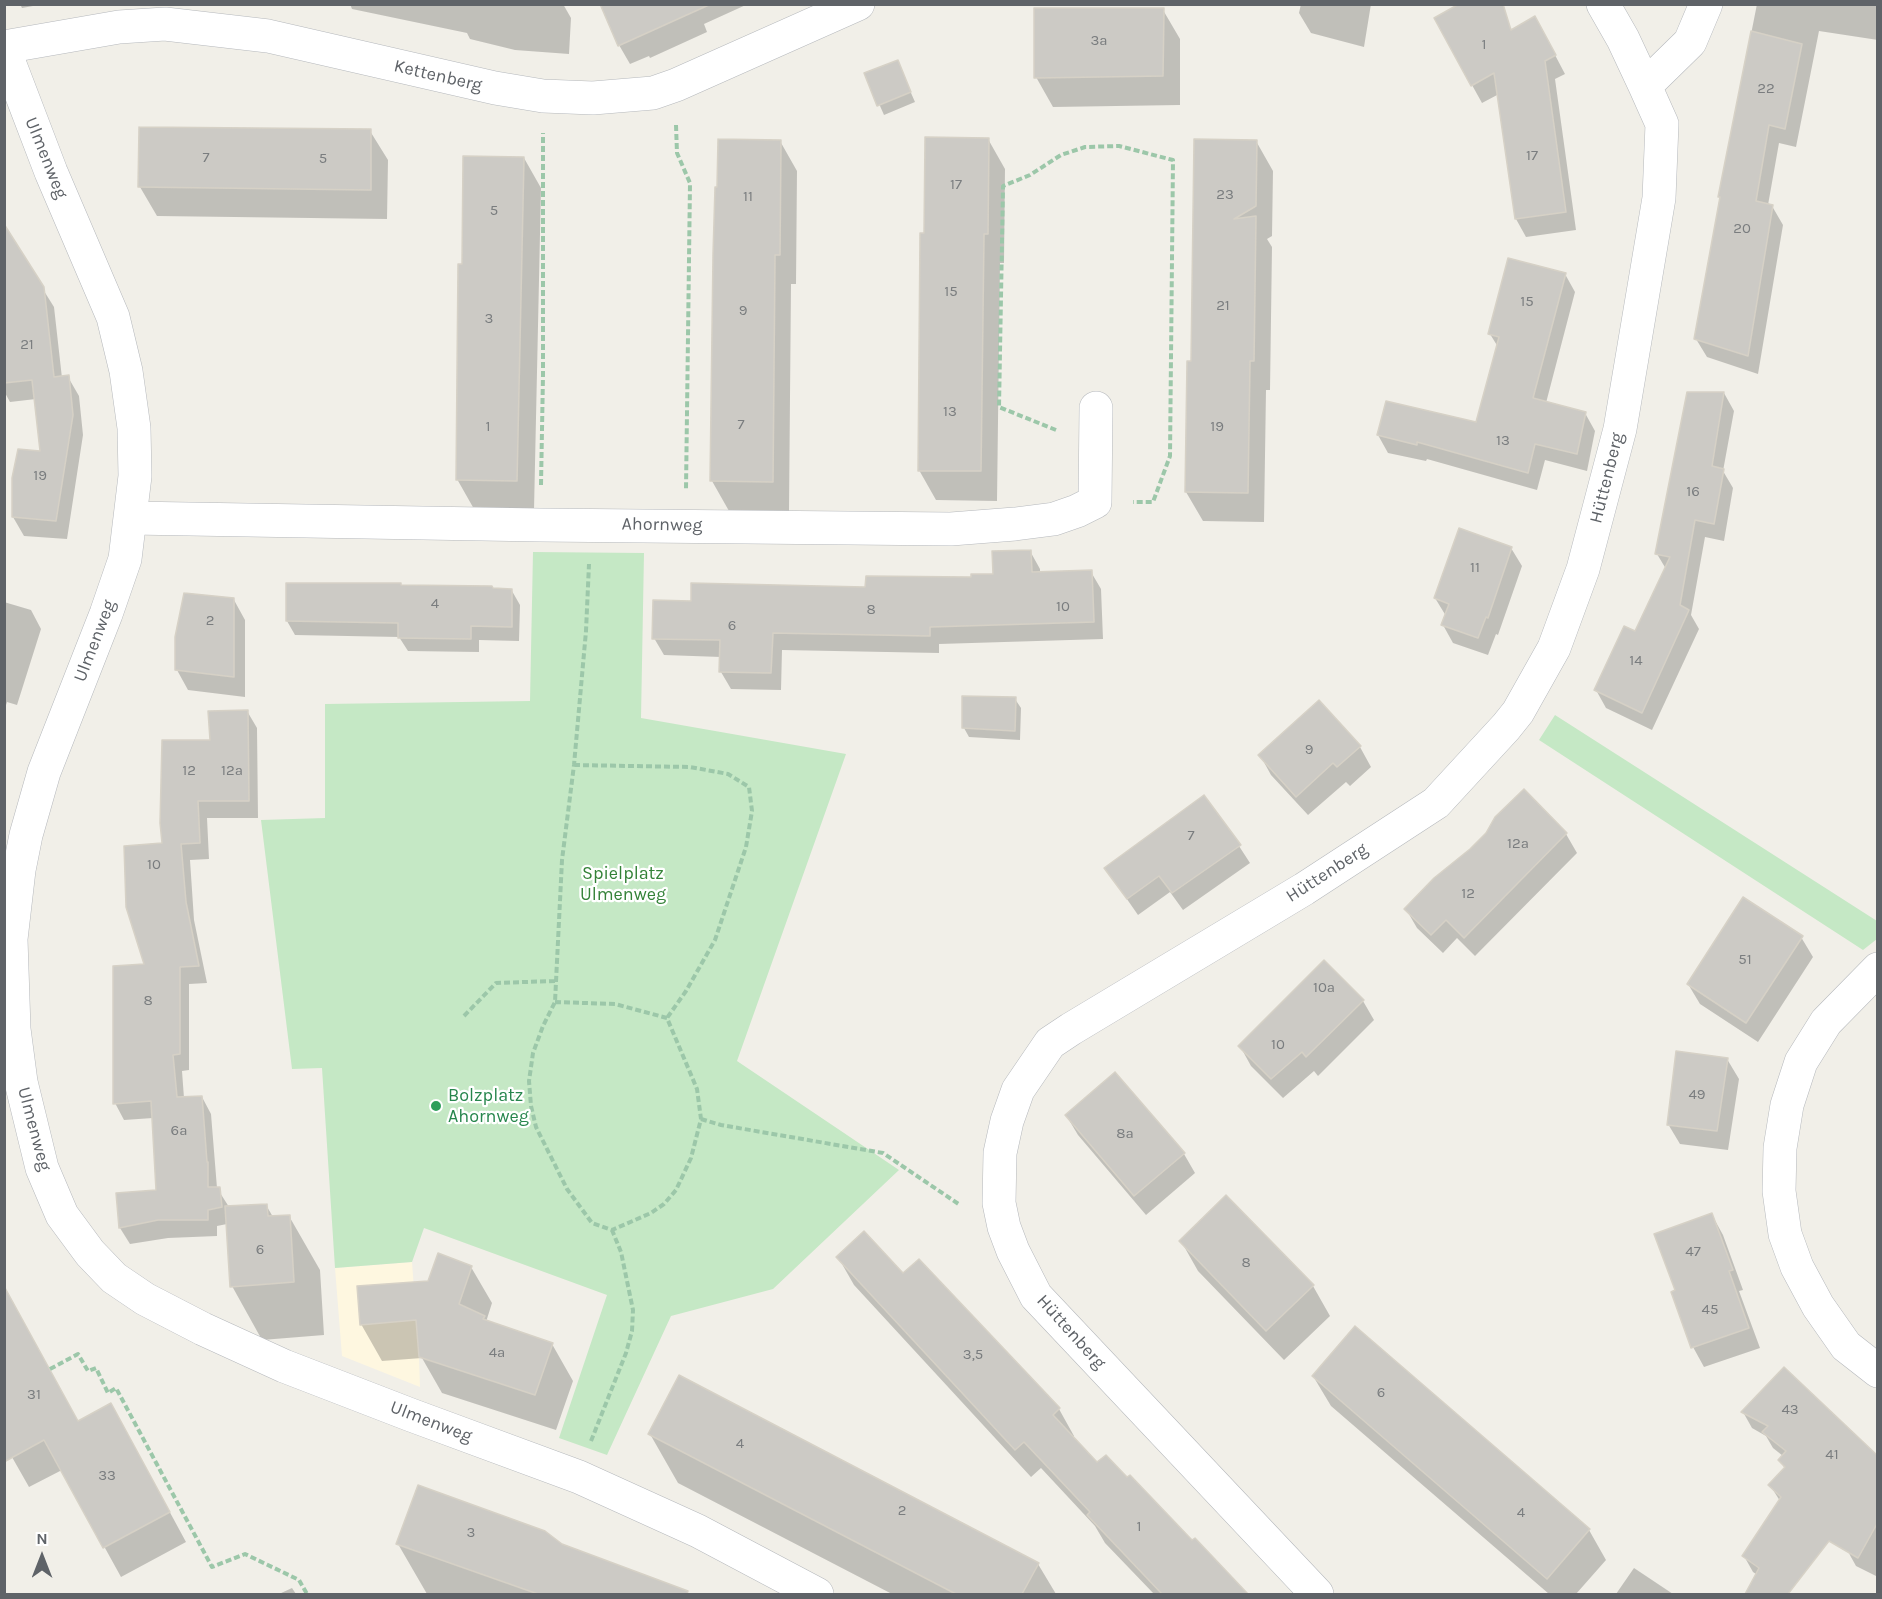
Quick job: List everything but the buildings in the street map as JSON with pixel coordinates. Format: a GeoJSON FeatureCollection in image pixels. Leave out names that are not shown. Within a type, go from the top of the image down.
{"type":"FeatureCollection","features":[{"type":"Feature","properties":{"kind":"street","name":"Kettenberg"},"geometry":{"type":"LineString","coordinates":[[4,48],[119,27],[165,24],[268,36],[432,75],[543,96],[593,98],[653,93],[676,85],[858,4]]}},
{"type":"Feature","properties":{"kind":"street"},"geometry":{"type":"LineString","coordinates":[[1603,4],[1623,39],[1645,86],[1690,42],[1706,4]]}},
{"type":"Feature","properties":{"kind":"street","name":"Ulmenweg"},"geometry":{"type":"LineString","coordinates":[[4,48],[51,172],[113,317],[126,371],[134,428],[135,476],[125,559],[44,772],[19,870],[11,939],[14,1029],[21,1082],[42,1168],[62,1215],[90,1253],[114,1278],[146,1299],[184,1319],[285,1366],[579,1477],[698,1532],[817,1594]]}},
{"type":"Feature","properties":{"kind":"street","name":"Hüttenberg"},"geometry":{"type":"LineString","coordinates":[[1317,1594],[1036,1296],[1013,1251],[1004,1227],[999,1203],[1000,1154],[1006,1121],[1018,1090],[1050,1043],[1304,889],[1436,803],[1518,712],[1554,648],[1583,569],[1620,429],[1659,198],[1662,124],[1645,86]]}},
{"type":"Feature","properties":{"kind":"street"},"geometry":{"type":"LineString","coordinates":[[1095,502],[1096,408]]}},
{"type":"Feature","properties":{"kind":"street","name":"Ahornweg"},"geometry":{"type":"LineString","coordinates":[[131,518],[951,529],[1054,519],[1095,502]]}},
{"type":"Feature","properties":{"kind":"street"},"geometry":{"type":"LineString","coordinates":[[1878,969],[1826,1022],[1801,1062],[1787,1106],[1780,1149],[1779,1191],[1785,1234],[1797,1267],[1818,1306],[1846,1346],[1878,1371]]}},
{"type":"Feature","properties":{"kind":"path"},"geometry":{"type":"LineString","coordinates":[[676,85],[677,153],[690,183],[685,526]]}},
{"type":"Feature","properties":{"kind":"path"},"geometry":{"type":"LineString","coordinates":[[540,525],[543,375],[543,96]]}},
{"type":"Feature","properties":{"kind":"path"},"geometry":{"type":"LineString","coordinates":[[1095,502],[1153,502],[1170,456],[1173,160],[1119,146],[1085,147],[1060,155],[1030,175],[1003,186],[999,406],[1096,446]]}},
{"type":"Feature","properties":{"kind":"path"},"geometry":{"type":"LineString","coordinates":[[590,524],[586,631],[574,765],[562,860],[555,1002],[533,1053],[529,1082],[536,1127],[567,1189],[592,1223],[612,1230],[651,1213],[664,1203],[676,1190],[691,1158],[701,1119],[697,1089],[667,1018]]}},
{"type":"Feature","properties":{"kind":"path"},"geometry":{"type":"LineString","coordinates":[[574,765],[690,767],[728,774],[749,787],[752,811],[746,847],[719,930],[686,990],[667,1018]]}},
{"type":"Feature","properties":{"kind":"path"},"geometry":{"type":"LineString","coordinates":[[464,1016],[496,983],[555,981]]}},
{"type":"Feature","properties":{"kind":"path"},"geometry":{"type":"LineString","coordinates":[[555,1002],[615,1004],[667,1018]]}},
{"type":"Feature","properties":{"kind":"path"},"geometry":{"type":"LineString","coordinates":[[701,1119],[721,1125],[883,1153],[960,1205]]}},
{"type":"Feature","properties":{"kind":"path"},"geometry":{"type":"LineString","coordinates":[[579,1477],[626,1353],[632,1331],[632,1300],[621,1252],[612,1230]]}},
{"type":"Feature","properties":{"kind":"path"},"geometry":{"type":"LineString","coordinates":[[50,1369],[78,1354],[88,1371],[96,1368],[108,1393],[116,1388],[212,1567],[245,1554],[299,1580],[307,1594]]}},
{"type":"Feature","properties":{"kind":"shaded area"},"geometry":{"type":"Polygon","coordinates":[[[412,1262],[420,1387],[342,1356],[335,1268],[412,1262]]]}},
{"type":"Feature","properties":{"kind":"green space","name":"Spielplatz Ulmenweg"},"geometry":{"type":"Polygon","coordinates":[[[533,552],[644,553],[641,718],[846,754],[737,1061],[899,1170],[773,1289],[671,1316],[607,1455],[559,1438],[607,1295],[424,1228],[412,1262],[335,1268],[322,1068],[292,1069],[261,820],[325,818],[325,704],[530,701],[533,552]]]}},
{"type":"Feature","properties":{"kind":"green space"},"geometry":{"type":"Polygon","coordinates":[[[1555,715],[1877,921],[1877,939],[1863,950],[1539,740],[1555,715]]]}},
{"type":"Feature","properties":{"kind":"place","name":"Bolzplatz Ahornweg"},"geometry":{"type":"Point","coordinates":[436,1106]}}]}
